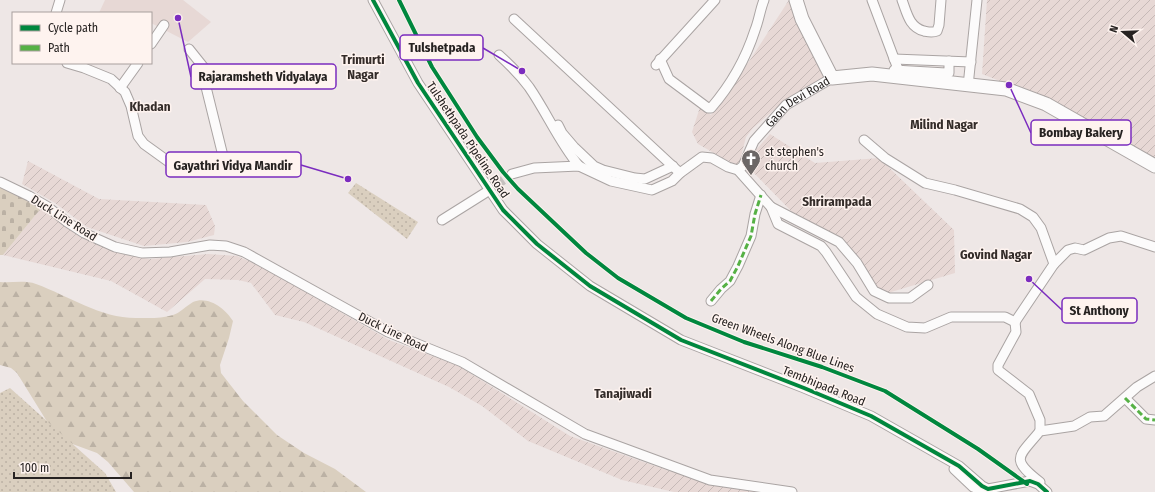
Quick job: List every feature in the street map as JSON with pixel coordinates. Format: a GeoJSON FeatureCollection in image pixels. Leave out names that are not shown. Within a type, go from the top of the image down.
{"type":"FeatureCollection","features":[{"type":"Feature","properties":{"kind":"street"},"geometry":{"type":"LineString","coordinates":[[56,12],[60,0]]}},
{"type":"Feature","properties":{"kind":"street","name":"Tulshethpada Pipeline Road"},"geometry":{"type":"LineString","coordinates":[[373,0],[418,83],[503,210],[537,244],[590,286]]}},
{"type":"Feature","properties":{"kind":"street"},"geometry":{"type":"LineString","coordinates":[[715,0],[658,62],[669,79],[708,108],[711,108],[728,85],[745,57],[756,29],[764,0]]}},
{"type":"Feature","properties":{"kind":"street"},"geometry":{"type":"LineString","coordinates":[[796,0],[802,19],[832,78]]}},
{"type":"Feature","properties":{"kind":"street"},"geometry":{"type":"LineString","coordinates":[[872,0],[900,74]]}},
{"type":"Feature","properties":{"kind":"street"},"geometry":{"type":"LineString","coordinates":[[902,0],[911,23],[919,30],[933,33],[937,30],[939,25],[941,0]]}},
{"type":"Feature","properties":{"kind":"street"},"geometry":{"type":"LineString","coordinates":[[968,86],[977,0]]}},
{"type":"Feature","properties":{"kind":"street"},"geometry":{"type":"LineString","coordinates":[[514,19],[680,173]]}},
{"type":"Feature","properties":{"kind":"street"},"geometry":{"type":"LineString","coordinates":[[152,43],[164,25]]}},
{"type":"Feature","properties":{"kind":"street"},"geometry":{"type":"LineString","coordinates":[[70,64],[111,79],[125,92],[131,106],[138,136],[144,144],[169,162],[180,165],[224,160],[206,87],[205,69],[189,49]]}},
{"type":"Feature","properties":{"kind":"street"},"geometry":{"type":"LineString","coordinates":[[499,55],[529,87],[567,152],[579,166],[611,181],[652,190],[672,181],[680,173],[702,157],[712,158],[728,167],[738,170],[771,207],[778,224],[821,246],[856,297],[877,314],[907,327],[925,328],[951,317],[1005,317],[1015,322]]}},
{"type":"Feature","properties":{"kind":"street"},"geometry":{"type":"LineString","coordinates":[[894,59],[971,62]]}},
{"type":"Feature","properties":{"kind":"street"},"geometry":{"type":"LineString","coordinates":[[888,70],[900,74],[946,74],[949,73],[949,61]]}},
{"type":"Feature","properties":{"kind":"street"},"geometry":{"type":"LineString","coordinates":[[120,88],[137,64]]}},
{"type":"Feature","properties":{"kind":"street","name":"Gaon Devi Road"},"geometry":{"type":"LineString","coordinates":[[738,170],[743,166],[754,141],[786,105],[832,78],[872,74],[900,74],[968,86],[1006,89],[1046,104],[1155,166]]}},
{"type":"Feature","properties":{"kind":"street"},"geometry":{"type":"LineString","coordinates":[[558,125],[574,147],[594,166],[603,170],[645,179],[673,166]]}},
{"type":"Feature","properties":{"kind":"street"},"geometry":{"type":"LineString","coordinates":[[864,140],[886,158],[925,183],[956,190],[1020,209],[1033,217],[1041,228],[1054,264]]}},
{"type":"Feature","properties":{"kind":"street"},"geometry":{"type":"LineString","coordinates":[[512,174],[534,168],[579,166]]}},
{"type":"Feature","properties":{"kind":"street","name":"Duck Line Road"},"geometry":{"type":"LineString","coordinates":[[0,182],[48,207],[84,233],[115,247],[142,253],[170,252],[210,245],[226,246],[244,252],[388,332],[462,362],[585,434],[710,480],[792,492]]}},
{"type":"Feature","properties":{"kind":"street"},"geometry":{"type":"LineString","coordinates":[[442,220],[483,194],[495,207],[503,210]]}},
{"type":"Feature","properties":{"kind":"street"},"geometry":{"type":"LineString","coordinates":[[711,301],[730,281],[738,266],[751,236],[755,214],[761,195]]}},
{"type":"Feature","properties":{"kind":"street"},"geometry":{"type":"LineString","coordinates":[[771,207],[839,242],[857,263],[874,291],[889,298],[910,298],[928,285]]}},
{"type":"Feature","properties":{"kind":"street"},"geometry":{"type":"LineString","coordinates":[[1052,492],[1026,472],[1020,463],[1020,456],[1040,430],[1040,420],[1029,394],[998,370],[998,365],[1016,332],[1015,322],[1054,264],[1068,250],[1075,248],[1084,250],[1110,238],[1121,236],[1155,247]]}},
{"type":"Feature","properties":{"kind":"street","name":"Tembhipada Road"},"geometry":{"type":"LineString","coordinates":[[590,286],[680,340],[804,388],[871,416],[959,466],[984,489],[1030,481],[1038,484],[1047,492]]}},
{"type":"Feature","properties":{"kind":"street"},"geometry":{"type":"LineString","coordinates":[[1040,430],[1074,426],[1090,417],[1104,416],[1137,387],[1155,376]]}},
{"type":"Feature","properties":{"kind":"street"},"geometry":{"type":"LineString","coordinates":[[1125,398],[1146,419],[1155,420]]}},
{"type":"Feature","properties":{"kind":"shaded area"},"geometry":{"type":"Polygon","coordinates":[[[105,0],[183,0],[211,22],[188,42],[152,24],[152,12],[99,12],[105,0]]]}},
{"type":"Feature","properties":{"kind":"shaded area"},"geometry":{"type":"Polygon","coordinates":[[[789,0],[793,0],[824,76],[821,83],[788,98],[753,128],[746,137],[739,164],[735,165],[698,144],[692,132],[700,107],[711,115],[750,60],[789,0]]]}},
{"type":"Feature","properties":{"kind":"shaded area"},"geometry":{"type":"Polygon","coordinates":[[[987,0],[1155,0],[1155,158],[1049,100],[982,74],[987,0]]]}},
{"type":"Feature","properties":{"kind":"shaded area"},"geometry":{"type":"Polygon","coordinates":[[[770,134],[815,163],[879,158],[954,230],[955,273],[881,295],[846,246],[794,214],[750,169],[754,152],[770,134]]]}},
{"type":"Feature","properties":{"kind":"shaded area"},"geometry":{"type":"Polygon","coordinates":[[[28,161],[99,199],[206,205],[215,226],[214,235],[187,242],[144,246],[87,227],[55,203],[22,184],[28,161]]]}},
{"type":"Feature","properties":{"kind":"shaded area"},"geometry":{"type":"Polygon","coordinates":[[[42,207],[67,227],[90,241],[127,255],[150,259],[208,254],[237,256],[262,267],[389,340],[457,365],[570,436],[669,471],[736,487],[772,492],[674,492],[622,480],[528,441],[482,406],[449,387],[304,322],[275,315],[251,283],[238,280],[205,279],[167,312],[111,281],[3,255],[42,207]]]}},
{"type":"Feature","properties":{"kind":"green space"},"geometry":{"type":"Polygon","coordinates":[[[356,183],[418,222],[407,239],[348,193],[356,183]]]}},
{"type":"Feature","properties":{"kind":"green space"},"geometry":{"type":"Polygon","coordinates":[[[0,187],[42,207],[3,255],[0,255],[0,187]]]}},
{"type":"Feature","properties":{"kind":"green space"},"geometry":{"type":"Polygon","coordinates":[[[0,282],[23,282],[36,284],[85,306],[123,317],[159,318],[168,316],[176,314],[193,302],[199,300],[205,300],[216,304],[230,316],[233,321],[220,365],[221,373],[243,401],[277,435],[304,453],[335,469],[366,492],[134,492],[108,462],[97,453],[67,442],[54,433],[17,373],[11,368],[0,365],[0,282]]]}},
{"type":"Feature","properties":{"kind":"green space"},"geometry":{"type":"Polygon","coordinates":[[[10,388],[105,473],[116,492],[0,492],[0,393],[10,388]]]}},
{"type":"Feature","properties":{"kind":"tunnel"},"geometry":{"type":"LineString","coordinates":[[485,193],[512,174]]}},
{"type":"Feature","properties":{"kind":"marked path"},"geometry":{"type":"LineString","coordinates":[[711,301],[730,281],[738,266],[751,236],[755,214],[761,195]]}},
{"type":"Feature","properties":{"kind":"marked path"},"geometry":{"type":"LineString","coordinates":[[1125,398],[1146,419],[1155,420]]}},
{"type":"Feature","properties":{"kind":"cycle path"},"geometry":{"type":"LineString","coordinates":[[373,0],[418,83],[503,210],[537,244],[590,286],[681,340],[871,416],[959,466],[982,486],[988,489],[1030,481],[1038,484],[1047,492]]}},
{"type":"Feature","properties":{"kind":"cycle path","name":"Green Wheels Along Blue Lines"},"geometry":{"type":"LineString","coordinates":[[399,0],[432,67],[477,137],[503,172],[518,189],[586,253],[618,278],[686,318],[744,342],[822,367],[885,391],[978,449],[1027,484]]}},
{"type":"Feature","properties":{"kind":"place","name":"Rajaramsheth Vidyalaya"},"geometry":{"type":"Point","coordinates":[178,18]}},
{"type":"Feature","properties":{"kind":"place","name":"Tulshetpada"},"geometry":{"type":"Point","coordinates":[522,71]}},
{"type":"Feature","properties":{"kind":"place","name":"Bombay Bakery"},"geometry":{"type":"Point","coordinates":[1009,85]}},
{"type":"Feature","properties":{"kind":"place","name":"st stephen's church"},"geometry":{"type":"Point","coordinates":[751,176]}},
{"type":"Feature","properties":{"kind":"place","name":"Gayathri Vidya Mandir"},"geometry":{"type":"Point","coordinates":[348,179]}},
{"type":"Feature","properties":{"kind":"place","name":"St Anthony"},"geometry":{"type":"Point","coordinates":[1029,279]}},
{"type":"Feature","properties":{"kind":"district","name":"Trimurti Nagar"},"geometry":{"type":"Point","coordinates":[363,66]}},
{"type":"Feature","properties":{"kind":"district","name":"Khadan"},"geometry":{"type":"Point","coordinates":[150,106]}},
{"type":"Feature","properties":{"kind":"district","name":"Milind Nagar"},"geometry":{"type":"Point","coordinates":[944,124]}},
{"type":"Feature","properties":{"kind":"district","name":"Shrirampada"},"geometry":{"type":"Point","coordinates":[837,201]}},
{"type":"Feature","properties":{"kind":"district","name":"Govind Nagar"},"geometry":{"type":"Point","coordinates":[996,254]}},
{"type":"Feature","properties":{"kind":"district","name":"Tanajiwadi"},"geometry":{"type":"Point","coordinates":[623,393]}}]}
